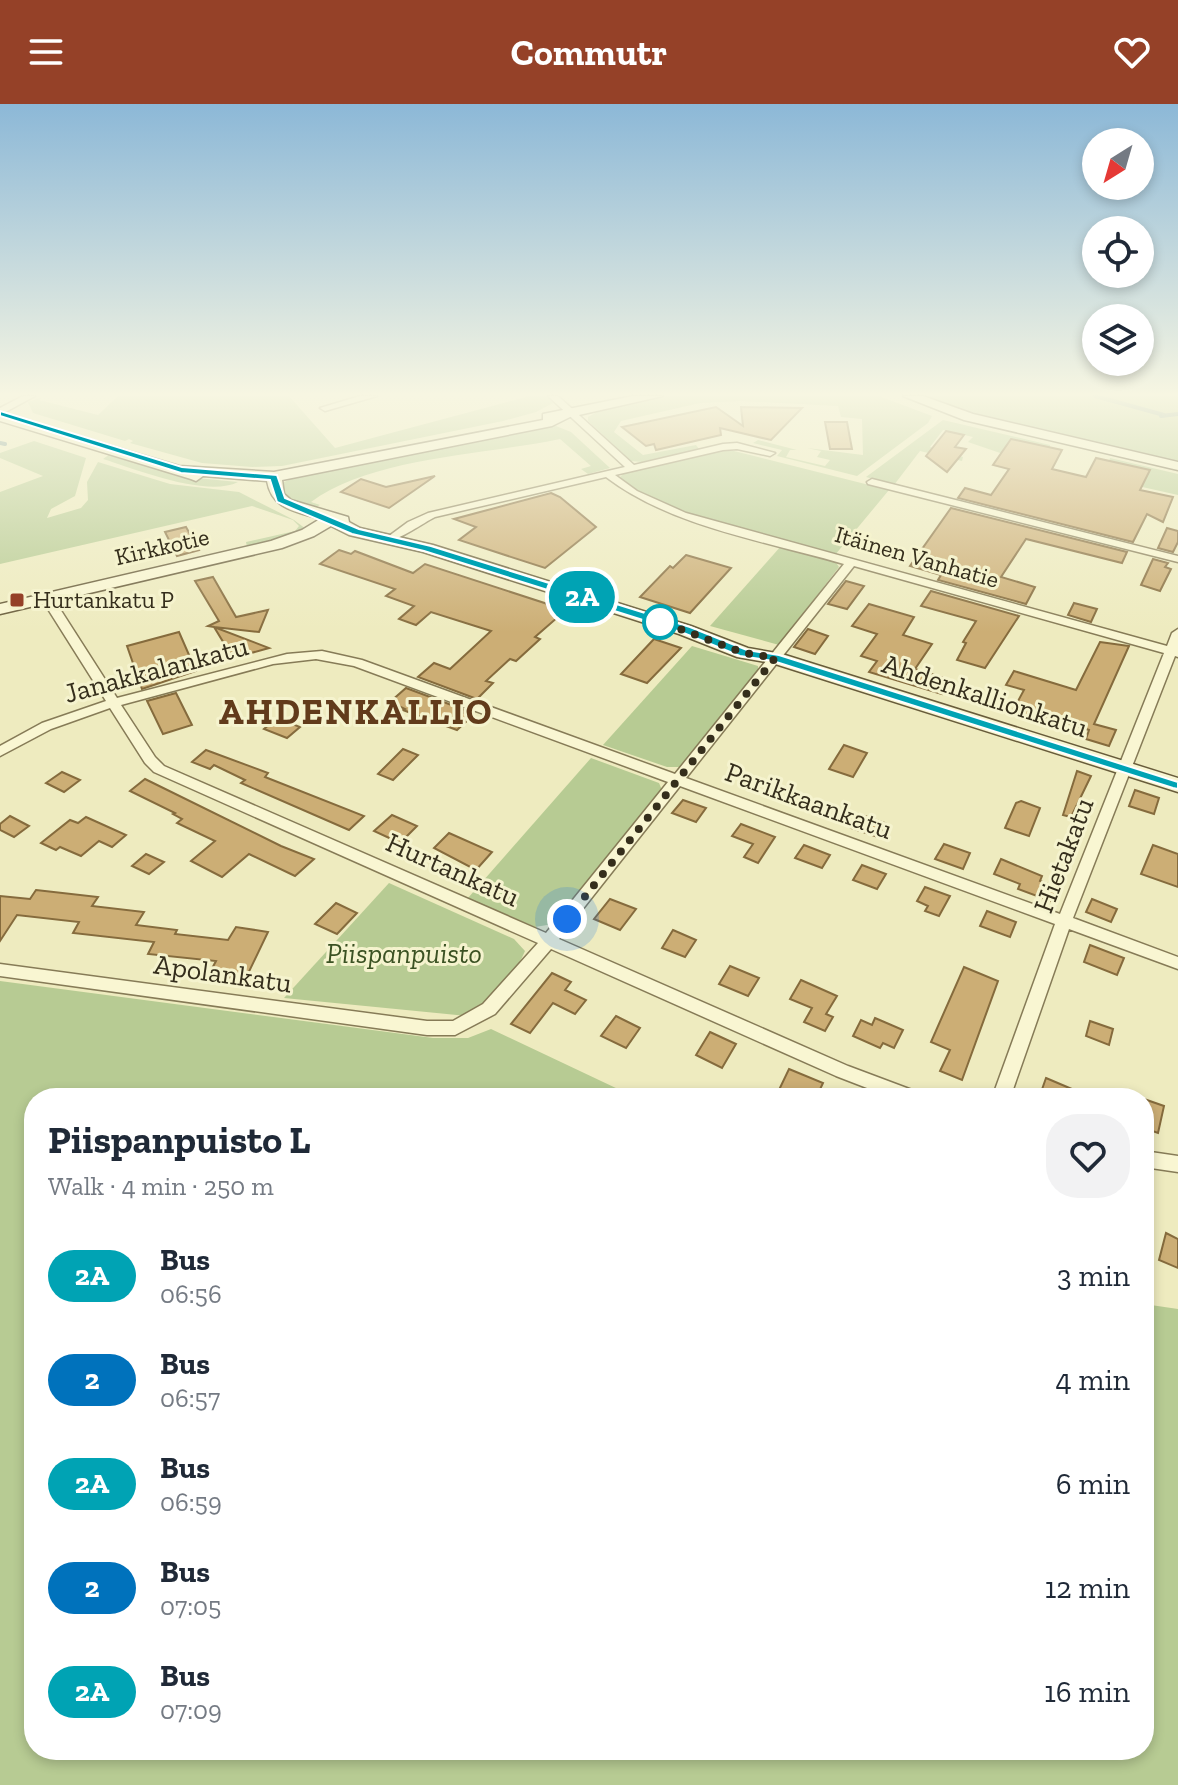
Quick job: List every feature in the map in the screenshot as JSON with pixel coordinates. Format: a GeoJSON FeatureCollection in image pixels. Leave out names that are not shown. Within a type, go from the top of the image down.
{"type":"FeatureCollection","features":[{"type":"Feature","properties":{"kind":"street"},"geometry":{"type":"LineString","coordinates":[[196,474],[208,478],[283,474]]}},
{"type":"Feature","properties":{"kind":"street"},"geometry":{"type":"LineString","coordinates":[[393,538],[412,524],[432,515],[600,474]]}},
{"type":"Feature","properties":{"kind":"street","name":"Itäinen Vanhatie"},"geometry":{"type":"LineString","coordinates":[[608,474],[633,493],[671,511],[1174,652]]}},
{"type":"Feature","properties":{"kind":"street","name":"Ahdenkallionkatu"},"geometry":{"type":"LineString","coordinates":[[270,477],[280,500],[331,519],[355,532],[393,538],[685,630],[744,653],[775,658],[1178,785]]}},
{"type":"Feature","properties":{"kind":"street"},"geometry":{"type":"LineString","coordinates":[[872,482],[1178,559]]}},
{"type":"Feature","properties":{"kind":"street","name":"Kirkkotie"},"geometry":{"type":"LineString","coordinates":[[0,609],[276,545],[308,533],[331,519]]}},
{"type":"Feature","properties":{"kind":"street"},"geometry":{"type":"LineString","coordinates":[[548,942],[851,562]]}},
{"type":"Feature","properties":{"kind":"street","name":"Hurtankatu"},"geometry":{"type":"LineString","coordinates":[[47,598],[150,760],[159,769],[842,1071],[887,1088]]}},
{"type":"Feature","properties":{"kind":"street","name":"Hietakatu"},"geometry":{"type":"LineString","coordinates":[[1005,1088],[1064,922],[1174,652],[1178,633]]}},
{"type":"Feature","properties":{"kind":"street","name":"Janakkalankatu"},"geometry":{"type":"LineString","coordinates":[[0,752],[19,739],[62,719],[116,703],[254,666],[300,656],[331,656]]}},
{"type":"Feature","properties":{"kind":"street","name":"Parikkaankatu"},"geometry":{"type":"LineString","coordinates":[[331,656],[678,779],[1178,963]]}},
{"type":"Feature","properties":{"kind":"street","name":"Apolankatu"},"geometry":{"type":"LineString","coordinates":[[0,970],[427,1028],[455,1028],[489,1009],[548,942]]}},
{"type":"Feature","properties":{"kind":"street"},"geometry":{"type":"LineString","coordinates":[[1154,1160],[1178,1164]]}},
{"type":"Feature","properties":{"kind":"green space"},"geometry":{"type":"Polygon","coordinates":[[[39,474],[81,474],[75,496],[51,509],[47,518],[81,508],[88,500],[87,482],[91,474],[139,474],[170,484],[239,492],[294,520],[306,529],[276,541],[247,547],[246,542],[295,531],[299,526],[293,520],[252,506],[0,564],[0,492],[43,476],[39,474]]]}},
{"type":"Feature","properties":{"kind":"green space"},"geometry":{"type":"Polygon","coordinates":[[[183,474],[238,482],[208,487],[152,475],[183,474]]]}},
{"type":"Feature","properties":{"kind":"green space"},"geometry":{"type":"Polygon","coordinates":[[[313,474],[367,474],[336,487],[311,502],[320,505],[314,508],[297,503],[282,492],[282,483],[313,474]]]}},
{"type":"Feature","properties":{"kind":"green space"},"geometry":{"type":"Polygon","coordinates":[[[623,474],[827,474],[889,490],[835,555],[688,515],[636,491],[620,477],[623,474]]]}},
{"type":"Feature","properties":{"kind":"green space"},"geometry":{"type":"Polygon","coordinates":[[[869,474],[902,474],[894,485],[866,477],[869,474]]]}},
{"type":"Feature","properties":{"kind":"green space"},"geometry":{"type":"Polygon","coordinates":[[[1148,474],[1178,474],[1178,495],[1120,482],[1143,481],[1148,474]]]}},
{"type":"Feature","properties":{"kind":"green space"},"geometry":{"type":"Polygon","coordinates":[[[781,546],[835,561],[839,567],[779,645],[710,626],[781,546]]]}},
{"type":"Feature","properties":{"kind":"green space"},"geometry":{"type":"Polygon","coordinates":[[[692,646],[758,666],[758,670],[681,767],[667,767],[603,745],[692,646]]]}},
{"type":"Feature","properties":{"kind":"green space","name":"Piispanpuisto"},"geometry":{"type":"Polygon","coordinates":[[[591,758],[659,783],[662,790],[553,924],[535,927],[468,898],[591,758]]]}},
{"type":"Feature","properties":{"kind":"green space","name":"Piispanpuisto"},"geometry":{"type":"Polygon","coordinates":[[[389,883],[514,939],[525,951],[515,970],[492,996],[467,1016],[284,998],[389,883]]]}},
{"type":"Feature","properties":{"kind":"green space"},"geometry":{"type":"Polygon","coordinates":[[[0,981],[433,1038],[468,1038],[491,1029],[616,1088],[24,1088],[24,1760],[1154,1760],[1154,1305],[1178,1309],[1178,1785],[0,1785],[0,981]]]}},
{"type":"Feature","properties":{"kind":"building"},"geometry":{"type":"Polygon","coordinates":[[[1005,474],[1086,477],[1087,474],[1148,474],[1140,490],[1173,497],[1163,522],[1147,514],[1133,542],[958,498],[965,488],[991,495],[1005,474]]]}},
{"type":"Feature","properties":{"kind":"building"},"geometry":{"type":"Polygon","coordinates":[[[435,476],[389,508],[341,492],[361,479],[386,487],[435,476]]]}},
{"type":"Feature","properties":{"kind":"building"},"geometry":{"type":"Polygon","coordinates":[[[551,493],[596,527],[545,568],[459,540],[476,527],[454,519],[551,493]]]}},
{"type":"Feature","properties":{"kind":"building"},"geometry":{"type":"Polygon","coordinates":[[[951,508],[1127,552],[1122,563],[1026,539],[1001,577],[1035,587],[1026,604],[938,580],[941,575],[910,566],[951,508]]]}},
{"type":"Feature","properties":{"kind":"building"},"geometry":{"type":"Polygon","coordinates":[[[186,527],[199,550],[177,556],[165,532],[186,527]]]}},
{"type":"Feature","properties":{"kind":"building"},"geometry":{"type":"Polygon","coordinates":[[[1167,528],[1178,531],[1178,542],[1173,552],[1158,548],[1167,528]]]}},
{"type":"Feature","properties":{"kind":"building"},"geometry":{"type":"Polygon","coordinates":[[[339,550],[351,554],[355,551],[413,573],[425,564],[566,610],[535,637],[540,639],[516,661],[510,659],[486,681],[493,683],[477,699],[418,677],[434,663],[450,669],[491,631],[431,612],[416,625],[399,619],[414,606],[386,596],[395,589],[320,564],[339,550]]]}},
{"type":"Feature","properties":{"kind":"building"},"geometry":{"type":"Polygon","coordinates":[[[686,555],[731,568],[690,613],[640,597],[670,566],[673,568],[686,555]]]}},
{"type":"Feature","properties":{"kind":"building"},"geometry":{"type":"Polygon","coordinates":[[[1153,559],[1168,563],[1165,567],[1171,569],[1160,591],[1141,585],[1153,559]]]}},
{"type":"Feature","properties":{"kind":"building"},"geometry":{"type":"Polygon","coordinates":[[[213,577],[236,617],[268,610],[259,632],[208,626],[219,621],[195,581],[213,577]]]}},
{"type":"Feature","properties":{"kind":"building"},"geometry":{"type":"Polygon","coordinates":[[[846,581],[864,586],[847,609],[828,604],[846,581]]]}},
{"type":"Feature","properties":{"kind":"building"},"geometry":{"type":"Polygon","coordinates":[[[931,591],[1019,616],[985,668],[957,660],[966,643],[963,642],[976,621],[921,606],[931,591]]]}},
{"type":"Feature","properties":{"kind":"building"},"geometry":{"type":"Polygon","coordinates":[[[1074,603],[1097,609],[1091,622],[1068,615],[1074,603]]]}},
{"type":"Feature","properties":{"kind":"building"},"geometry":{"type":"Polygon","coordinates":[[[869,604],[914,617],[903,635],[932,644],[915,669],[951,680],[942,694],[869,672],[877,661],[861,656],[877,634],[852,626],[869,604]]]}},
{"type":"Feature","properties":{"kind":"building"},"geometry":{"type":"Polygon","coordinates":[[[214,627],[269,648],[233,658],[214,627]]]}},
{"type":"Feature","properties":{"kind":"building"},"geometry":{"type":"Polygon","coordinates":[[[808,629],[828,636],[815,654],[794,647],[808,629]]]}},
{"type":"Feature","properties":{"kind":"building"},"geometry":{"type":"Polygon","coordinates":[[[179,632],[196,671],[142,689],[127,646],[179,632]]]}},
{"type":"Feature","properties":{"kind":"building"},"geometry":{"type":"Polygon","coordinates":[[[654,639],[681,648],[647,683],[621,674],[654,639]]]}},
{"type":"Feature","properties":{"kind":"building"},"geometry":{"type":"Polygon","coordinates":[[[1100,642],[1129,646],[1094,724],[1116,730],[1109,746],[1086,739],[1089,730],[1046,716],[1042,724],[1011,714],[1024,690],[1006,685],[1014,671],[1076,690],[1100,642]]]}},
{"type":"Feature","properties":{"kind":"building"},"geometry":{"type":"Polygon","coordinates":[[[406,688],[465,710],[462,712],[472,716],[457,730],[403,710],[390,702],[406,688]]]}},
{"type":"Feature","properties":{"kind":"building"},"geometry":{"type":"Polygon","coordinates":[[[176,693],[192,725],[163,734],[147,701],[176,693]]]}},
{"type":"Feature","properties":{"kind":"building"},"geometry":{"type":"Polygon","coordinates":[[[277,718],[300,727],[287,738],[264,729],[277,718]]]}},
{"type":"Feature","properties":{"kind":"building"},"geometry":{"type":"Polygon","coordinates":[[[844,745],[867,753],[853,777],[829,769],[844,745]]]}},
{"type":"Feature","properties":{"kind":"building"},"geometry":{"type":"Polygon","coordinates":[[[403,749],[418,755],[393,780],[378,774],[403,749]]]}},
{"type":"Feature","properties":{"kind":"building"},"geometry":{"type":"Polygon","coordinates":[[[206,750],[268,773],[265,777],[364,816],[349,830],[241,783],[245,780],[214,765],[210,769],[192,762],[206,750]]]}},
{"type":"Feature","properties":{"kind":"building"},"geometry":{"type":"Polygon","coordinates":[[[1077,771],[1091,776],[1071,817],[1063,815],[1077,771]]]}},
{"type":"Feature","properties":{"kind":"building"},"geometry":{"type":"Polygon","coordinates":[[[62,772],[80,780],[64,792],[46,783],[62,772]]]}},
{"type":"Feature","properties":{"kind":"building"},"geometry":{"type":"Polygon","coordinates":[[[145,779],[314,859],[295,876],[249,854],[222,877],[191,861],[215,841],[177,823],[182,819],[175,813],[130,791],[145,779]]]}},
{"type":"Feature","properties":{"kind":"building"},"geometry":{"type":"Polygon","coordinates":[[[1135,790],[1159,798],[1154,814],[1129,806],[1135,790]]]}},
{"type":"Feature","properties":{"kind":"building"},"geometry":{"type":"Polygon","coordinates":[[[683,800],[706,808],[696,822],[672,813],[683,800]]]}},
{"type":"Feature","properties":{"kind":"building"},"geometry":{"type":"Polygon","coordinates":[[[1021,801],[1040,808],[1029,836],[1005,828],[1016,803],[1021,801]]]}},
{"type":"Feature","properties":{"kind":"building"},"geometry":{"type":"Polygon","coordinates":[[[859,814],[885,823],[878,837],[851,828],[859,814]]]}},
{"type":"Feature","properties":{"kind":"building"},"geometry":{"type":"Polygon","coordinates":[[[392,815],[417,826],[400,843],[374,831],[392,815]]]}},
{"type":"Feature","properties":{"kind":"building"},"geometry":{"type":"Polygon","coordinates":[[[10,816],[29,826],[14,837],[0,830],[0,824],[10,816]]]}},
{"type":"Feature","properties":{"kind":"building"},"geometry":{"type":"Polygon","coordinates":[[[86,817],[126,835],[112,847],[99,841],[81,856],[41,843],[70,820],[78,823],[86,817]]]}},
{"type":"Feature","properties":{"kind":"building"},"geometry":{"type":"Polygon","coordinates":[[[741,824],[775,837],[758,863],[744,857],[753,844],[732,836],[741,824]]]}},
{"type":"Feature","properties":{"kind":"building"},"geometry":{"type":"Polygon","coordinates":[[[449,833],[492,852],[476,870],[434,848],[449,833]]]}},
{"type":"Feature","properties":{"kind":"building"},"geometry":{"type":"Polygon","coordinates":[[[944,844],[970,853],[963,869],[935,859],[944,844]]]}},
{"type":"Feature","properties":{"kind":"building"},"geometry":{"type":"Polygon","coordinates":[[[804,845],[830,855],[822,868],[795,858],[804,845]]]}},
{"type":"Feature","properties":{"kind":"building"},"geometry":{"type":"Polygon","coordinates":[[[1153,845],[1178,854],[1178,887],[1141,874],[1153,845]]]}},
{"type":"Feature","properties":{"kind":"building"},"geometry":{"type":"Polygon","coordinates":[[[146,854],[164,862],[149,874],[132,866],[146,854]]]}},
{"type":"Feature","properties":{"kind":"building"},"geometry":{"type":"Polygon","coordinates":[[[1001,859],[1042,876],[1040,881],[1059,888],[1053,902],[1018,889],[1020,884],[994,874],[1001,859]]]}},
{"type":"Feature","properties":{"kind":"building"},"geometry":{"type":"Polygon","coordinates":[[[862,865],[886,874],[877,889],[853,880],[862,865]]]}},
{"type":"Feature","properties":{"kind":"building"},"geometry":{"type":"Polygon","coordinates":[[[925,887],[950,896],[939,916],[925,911],[928,906],[917,901],[925,887]]]}},
{"type":"Feature","properties":{"kind":"building"},"geometry":{"type":"Polygon","coordinates":[[[36,890],[98,897],[92,906],[144,912],[136,925],[177,930],[175,934],[228,940],[236,927],[268,932],[245,980],[209,974],[216,961],[148,954],[154,942],[73,933],[79,922],[17,915],[0,941],[0,896],[30,899],[36,890]]]}},
{"type":"Feature","properties":{"kind":"building"},"geometry":{"type":"Polygon","coordinates":[[[610,899],[636,909],[620,930],[594,919],[610,899]]]}},
{"type":"Feature","properties":{"kind":"building"},"geometry":{"type":"Polygon","coordinates":[[[1092,899],[1117,909],[1111,922],[1086,912],[1092,899]]]}},
{"type":"Feature","properties":{"kind":"building"},"geometry":{"type":"Polygon","coordinates":[[[336,903],[357,913],[337,934],[315,924],[336,903]]]}},
{"type":"Feature","properties":{"kind":"building"},"geometry":{"type":"Polygon","coordinates":[[[987,911],[1016,922],[1010,937],[980,926],[987,911]]]}},
{"type":"Feature","properties":{"kind":"building"},"geometry":{"type":"Polygon","coordinates":[[[673,930],[696,940],[685,957],[662,948],[673,930]]]}},
{"type":"Feature","properties":{"kind":"building"},"geometry":{"type":"Polygon","coordinates":[[[1090,945],[1124,958],[1117,975],[1084,962],[1090,945]]]}},
{"type":"Feature","properties":{"kind":"building"},"geometry":{"type":"Polygon","coordinates":[[[730,966],[759,978],[748,996],[719,984],[730,966]]]}},
{"type":"Feature","properties":{"kind":"building"},"geometry":{"type":"Polygon","coordinates":[[[964,967],[998,981],[962,1080],[940,1071],[950,1050],[931,1042],[964,967]]]}},
{"type":"Feature","properties":{"kind":"building"},"geometry":{"type":"Polygon","coordinates":[[[552,973],[571,982],[565,990],[586,1000],[575,1014],[553,1003],[530,1033],[511,1024],[552,973]]]}},
{"type":"Feature","properties":{"kind":"building"},"geometry":{"type":"Polygon","coordinates":[[[801,980],[837,996],[826,1014],[833,1017],[825,1031],[804,1022],[812,1008],[790,999],[801,980]]]}},
{"type":"Feature","properties":{"kind":"building"},"geometry":{"type":"Polygon","coordinates":[[[616,1016],[640,1028],[626,1048],[601,1036],[616,1016]]]}},
{"type":"Feature","properties":{"kind":"building"},"geometry":{"type":"Polygon","coordinates":[[[875,1018],[903,1030],[894,1048],[883,1043],[880,1048],[853,1036],[861,1020],[872,1025],[875,1018]]]}},
{"type":"Feature","properties":{"kind":"building"},"geometry":{"type":"Polygon","coordinates":[[[1090,1021],[1113,1029],[1109,1045],[1086,1036],[1090,1021]]]}},
{"type":"Feature","properties":{"kind":"building"},"geometry":{"type":"Polygon","coordinates":[[[710,1032],[736,1044],[722,1068],[696,1055],[710,1032]]]}},
{"type":"Feature","properties":{"kind":"building"},"geometry":{"type":"Polygon","coordinates":[[[789,1069],[823,1083],[821,1088],[780,1088],[789,1069]]]}},
{"type":"Feature","properties":{"kind":"building"},"geometry":{"type":"Polygon","coordinates":[[[1046,1078],[1070,1088],[1042,1088],[1046,1078]]]}},
{"type":"Feature","properties":{"kind":"building"},"geometry":{"type":"Polygon","coordinates":[[[1154,1102],[1164,1106],[1158,1133],[1154,1132],[1154,1102]]]}},
{"type":"Feature","properties":{"kind":"building"},"geometry":{"type":"Polygon","coordinates":[[[1166,1233],[1178,1239],[1178,1268],[1159,1260],[1166,1233]]]}},
{"type":"Feature","properties":{"kind":"bus line","name":"2A"},"geometry":{"type":"LineString","coordinates":[[249,474],[274,477],[280,500],[331,519],[355,532],[427,548],[685,630],[744,653],[775,658],[1178,785]]}},
{"type":"Feature","properties":{"kind":"place","name":"Hurtankatu P"},"geometry":{"type":"Point","coordinates":[17,600]}},
{"type":"Feature","properties":{"kind":"district","name":"AHDENKALLIO"},"geometry":{"type":"Point","coordinates":[356,711]}},
{"type":"Feature","properties":{"kind":"route"},"geometry":{"type":"LineString","coordinates":[[567,919],[775,658],[744,653],[656,620],[660,622]]}}]}
